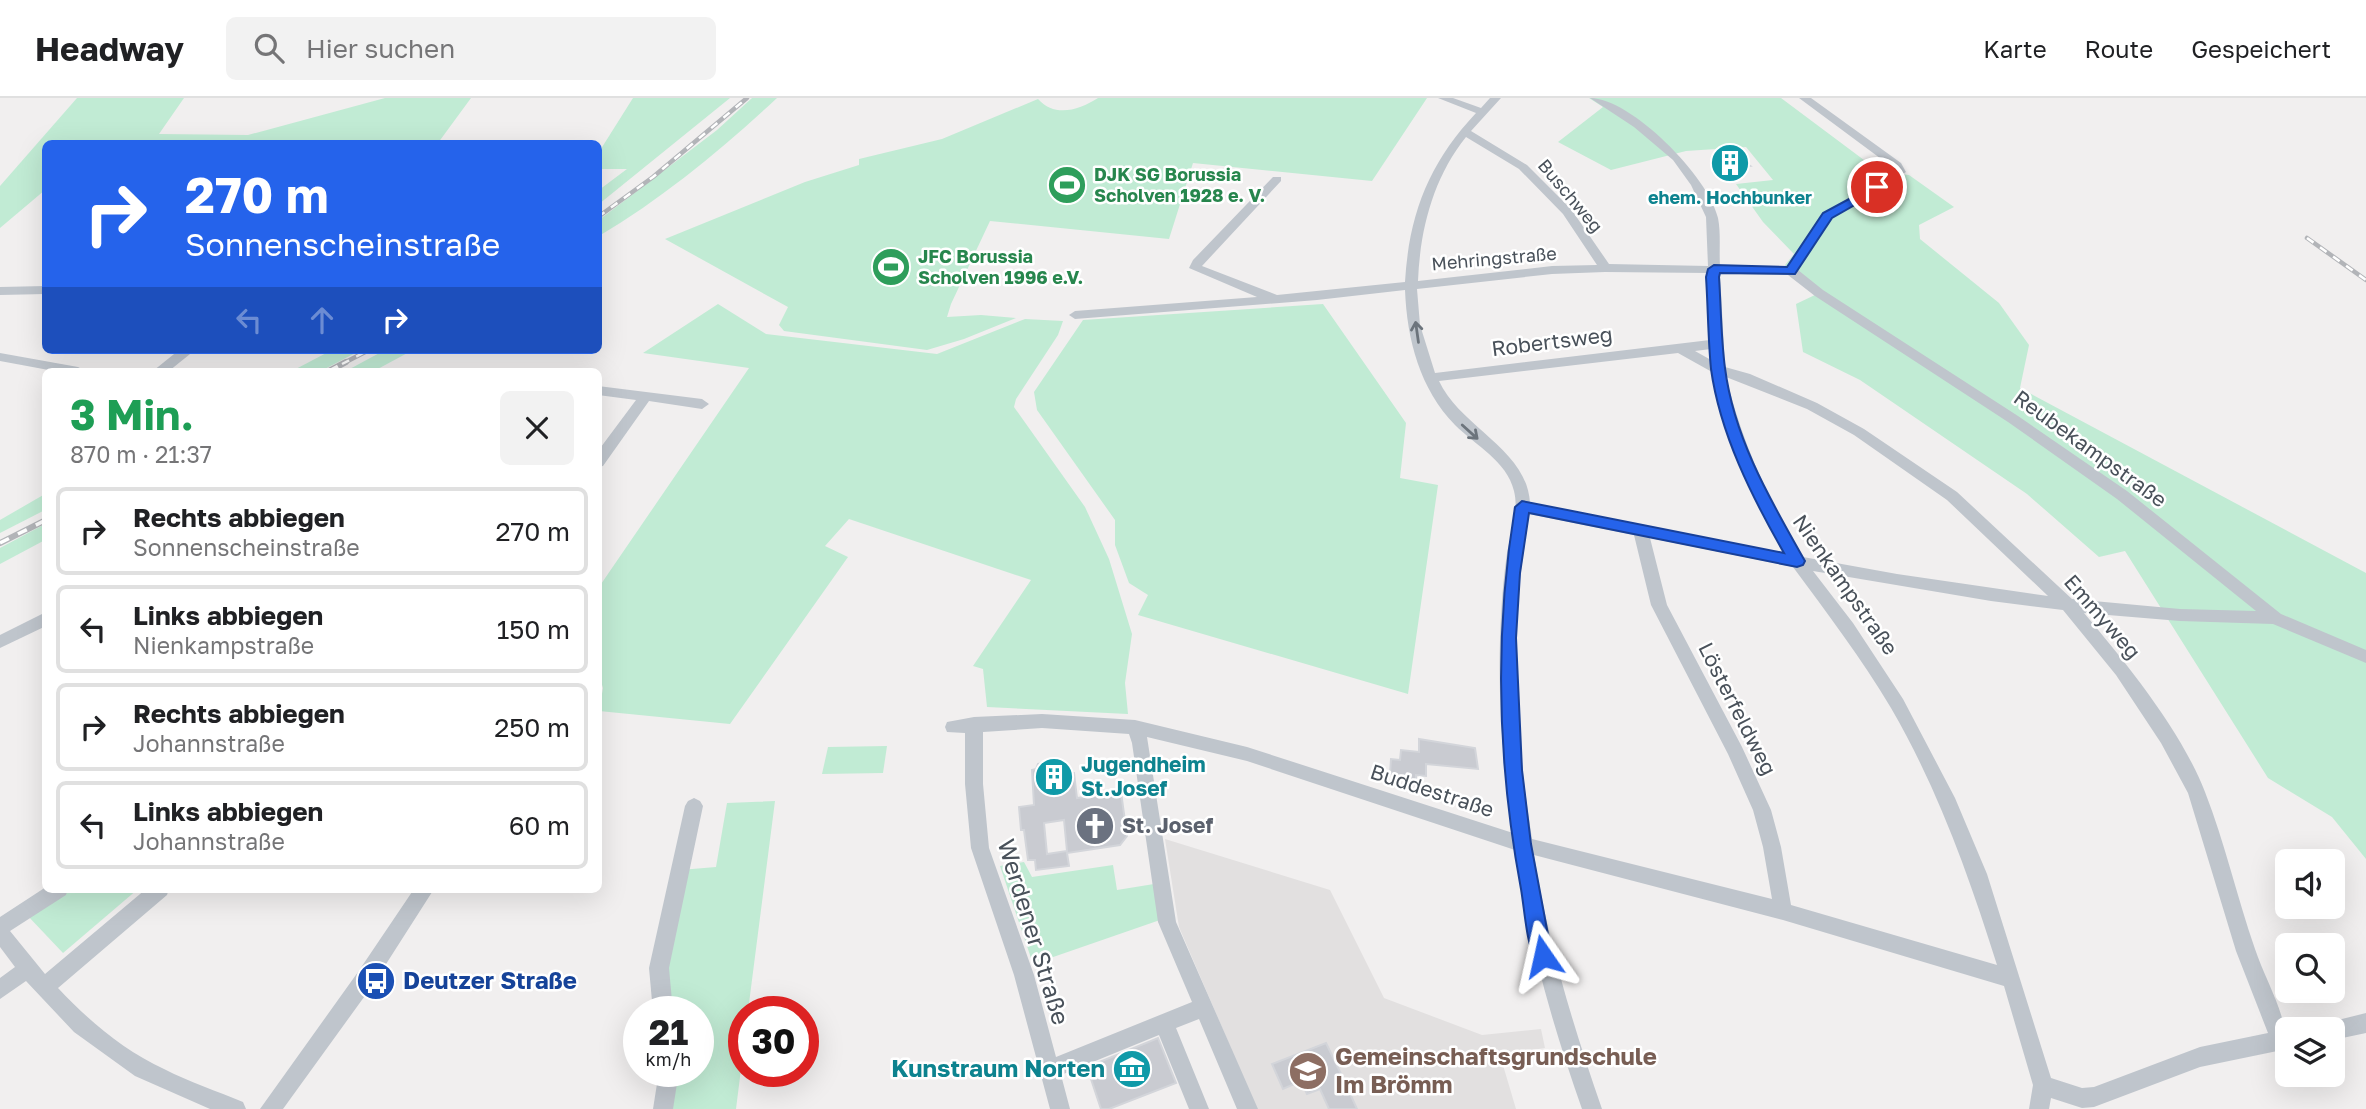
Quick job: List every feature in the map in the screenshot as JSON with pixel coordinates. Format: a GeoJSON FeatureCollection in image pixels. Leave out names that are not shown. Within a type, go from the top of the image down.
{"type":"FeatureCollection","features":[{"type":"Feature","properties":{"kind":"street"},"geometry":{"type":"LineString","coordinates":[[1443,98],[1483,112]]}},
{"type":"Feature","properties":{"kind":"street"},"geometry":{"type":"LineString","coordinates":[[1496,98],[1465,132],[1442,164],[1429,192],[1418,230],[1411,284],[1417,339],[1429,378],[1451,412],[1507,464],[1519,480],[1522,507],[1512,573],[1508,638],[1513,770],[1521,844],[1543,956],[1566,1040],[1592,1109]]}},
{"type":"Feature","properties":{"kind":"street","name":"Nienkampstraße"},"geometry":{"type":"LineString","coordinates":[[1595,98],[1638,125],[1677,158],[1696,184],[1712,217],[1712,277],[1718,370],[1730,421],[1748,469],[1772,519],[1797,561],[1847,627],[1898,704],[1946,798],[1978,874],[2043,1085]]}},
{"type":"Feature","properties":{"kind":"street"},"geometry":{"type":"LineString","coordinates":[[1790,271],[1827,216],[1900,172],[1897,165],[1804,98]]}},
{"type":"Feature","properties":{"kind":"street","name":"Buschweg"},"geometry":{"type":"LineString","coordinates":[[1465,132],[1523,167],[1567,212],[1605,268]]}},
{"type":"Feature","properties":{"kind":"street","name":"Mehringstraße"},"geometry":{"type":"LineString","coordinates":[[1277,179],[1195,268],[1278,300]]}},
{"type":"Feature","properties":{"kind":"street","name":"Mehringstraße"},"geometry":{"type":"LineString","coordinates":[[1075,315],[1278,300],[1504,274],[1605,268],[1790,271]]}},
{"type":"Feature","properties":{"kind":"street","name":"Reubekampstraße"},"geometry":{"type":"LineString","coordinates":[[1790,271],[2122,495],[2275,618],[2366,657]]}},
{"type":"Feature","properties":{"kind":"street"},"geometry":{"type":"LineString","coordinates":[[0,291],[42,290]]}},
{"type":"Feature","properties":{"kind":"street","name":"Robertsweg"},"geometry":{"type":"LineString","coordinates":[[1429,378],[1716,344]]}},
{"type":"Feature","properties":{"kind":"street"},"geometry":{"type":"LineString","coordinates":[[1680,348],[1718,370]]}},
{"type":"Feature","properties":{"kind":"street"},"geometry":{"type":"LineString","coordinates":[[164,368],[183,354]]}},
{"type":"Feature","properties":{"kind":"street"},"geometry":{"type":"LineString","coordinates":[[0,357],[61,368]]}},
{"type":"Feature","properties":{"kind":"street","name":"Emmyweg"},"geometry":{"type":"LineString","coordinates":[[1718,370],[1745,377],[1812,406],[1903,461],[1952,496],[2069,606],[2122,670],[2166,738],[2196,792],[2246,951],[2275,1018]]}},
{"type":"Feature","properties":{"kind":"street"},"geometry":{"type":"LineString","coordinates":[[602,391],[702,404]]}},
{"type":"Feature","properties":{"kind":"street"},"geometry":{"type":"LineString","coordinates":[[602,456],[645,397]]}},
{"type":"Feature","properties":{"kind":"street"},"geometry":{"type":"LineString","coordinates":[[1522,507],[1797,561],[2069,606],[2214,618],[2275,618]]}},
{"type":"Feature","properties":{"kind":"street","name":"Lösterfeldweg"},"geometry":{"type":"LineString","coordinates":[[1640,530],[1658,605],[1745,771],[1762,810],[1772,847],[1783,911]]}},
{"type":"Feature","properties":{"kind":"street"},"geometry":{"type":"LineString","coordinates":[[0,642],[42,620]]}},
{"type":"Feature","properties":{"kind":"street","name":"Buddestraße"},"geometry":{"type":"LineString","coordinates":[[953,727],[1042,722],[1135,727],[1247,754],[1521,844],[1783,911],[2012,979]]}},
{"type":"Feature","properties":{"kind":"street","name":"Werdener Straße"},"geometry":{"type":"LineString","coordinates":[[974,724],[974,784],[980,848],[1024,975],[1060,1109]]}},
{"type":"Feature","properties":{"kind":"street"},"geometry":{"type":"LineString","coordinates":[[1135,727],[1141,743],[1167,922],[1248,1109]]}},
{"type":"Feature","properties":{"kind":"street"},"geometry":{"type":"LineString","coordinates":[[662,996],[659,968],[694,806]]}},
{"type":"Feature","properties":{"kind":"street"},"geometry":{"type":"LineString","coordinates":[[53,893],[0,929],[27,970],[78,1026],[142,1070],[236,1109]]}},
{"type":"Feature","properties":{"kind":"street"},"geometry":{"type":"LineString","coordinates":[[44,987],[155,893]]}},
{"type":"Feature","properties":{"kind":"street"},"geometry":{"type":"LineString","coordinates":[[270,1109],[422,893]]}},
{"type":"Feature","properties":{"kind":"street"},"geometry":{"type":"LineString","coordinates":[[0,990],[27,970]]}},
{"type":"Feature","properties":{"kind":"street"},"geometry":{"type":"LineString","coordinates":[[1048,1070],[1204,1007]]}},
{"type":"Feature","properties":{"kind":"street"},"geometry":{"type":"LineString","coordinates":[[2345,1027],[2366,1023]]}},
{"type":"Feature","properties":{"kind":"street"},"geometry":{"type":"LineString","coordinates":[[1165,1025],[1199,1109]]}},
{"type":"Feature","properties":{"kind":"street"},"geometry":{"type":"LineString","coordinates":[[2039,1109],[2043,1085],[2082,1098],[2094,1097],[2194,1059],[2275,1041]]}},
{"type":"Feature","properties":{"kind":"street"},"geometry":{"type":"LineString","coordinates":[[663,1109],[666,1087]]}},
{"type":"Feature","properties":{"kind":"shaded area"},"geometry":{"type":"Polygon","coordinates":[[[1165,839],[1330,890],[1384,998],[1482,1035],[1541,1029],[1545,1048],[1500,1055],[1516,1109],[1257,1109],[1179,927],[1165,839]]]}},
{"type":"Feature","properties":{"kind":"green space"},"geometry":{"type":"Polygon","coordinates":[[[77,98],[184,98],[159,134],[248,135],[385,98],[471,98],[440,140],[42,140],[42,193],[0,228],[0,186],[77,98]]]}},
{"type":"Feature","properties":{"kind":"green space"},"geometry":{"type":"Polygon","coordinates":[[[633,98],[730,98],[602,202],[602,188],[627,169],[602,169],[602,147],[633,98]]]}},
{"type":"Feature","properties":{"kind":"green space"},"geometry":{"type":"Polygon","coordinates":[[[752,98],[777,98],[691,172],[646,206],[602,234],[602,218],[717,130],[752,98]]]}},
{"type":"Feature","properties":{"kind":"green space"},"geometry":{"type":"Polygon","coordinates":[[[1098,98],[1427,98],[1372,181],[1193,163],[1169,239],[990,221],[947,317],[981,315],[1016,318],[964,339],[927,350],[784,331],[779,325],[788,307],[665,239],[805,182],[859,165],[859,159],[942,139],[1038,99],[1052,109],[1067,110],[1098,98]]]}},
{"type":"Feature","properties":{"kind":"green space"},"geometry":{"type":"Polygon","coordinates":[[[1589,98],[1781,98],[1880,172],[1909,175],[1954,207],[1919,225],[1920,239],[1999,303],[2029,345],[2020,388],[2366,573],[2366,859],[2332,817],[2268,778],[2125,551],[2099,557],[2027,494],[1860,380],[1803,352],[1796,304],[1817,294],[1793,278],[1785,265],[1794,254],[1763,222],[1736,184],[1773,180],[1746,147],[1686,151],[1611,170],[1558,142],[1603,107],[1589,98]]]}},
{"type":"Feature","properties":{"kind":"green space"},"geometry":{"type":"Polygon","coordinates":[[[718,304],[766,334],[937,354],[1025,319],[1063,321],[1058,335],[1016,399],[1014,407],[1085,507],[1109,559],[1132,634],[1125,683],[1128,714],[987,707],[983,669],[973,666],[1031,580],[849,519],[825,546],[848,557],[730,724],[602,711],[602,583],[749,368],[643,353],[718,304]]]}},
{"type":"Feature","properties":{"kind":"green space"},"geometry":{"type":"Polygon","coordinates":[[[1323,304],[1406,423],[1400,478],[1438,485],[1408,694],[1138,615],[1148,595],[1129,583],[1115,545],[1115,520],[1037,410],[1034,392],[1083,320],[1323,304]]]}},
{"type":"Feature","properties":{"kind":"green space"},"geometry":{"type":"Polygon","coordinates":[[[324,354],[353,354],[327,368],[298,368],[324,354]]]}},
{"type":"Feature","properties":{"kind":"green space"},"geometry":{"type":"Polygon","coordinates":[[[378,354],[406,354],[380,368],[352,368],[378,354]]]}},
{"type":"Feature","properties":{"kind":"green space"},"geometry":{"type":"Polygon","coordinates":[[[42,496],[42,512],[0,533],[0,520],[42,496]]]}},
{"type":"Feature","properties":{"kind":"green space"},"geometry":{"type":"Polygon","coordinates":[[[42,526],[42,542],[0,564],[0,548],[42,526]]]}},
{"type":"Feature","properties":{"kind":"green space"},"geometry":{"type":"Polygon","coordinates":[[[887,746],[883,773],[822,774],[828,747],[887,746]]]}},
{"type":"Feature","properties":{"kind":"green space"},"geometry":{"type":"Polygon","coordinates":[[[775,801],[750,996],[728,996],[728,1087],[739,1087],[736,1109],[663,1109],[666,1087],[714,1087],[714,996],[665,996],[680,870],[716,867],[727,803],[775,801]]]}},
{"type":"Feature","properties":{"kind":"green space"},"geometry":{"type":"Polygon","coordinates":[[[1024,862],[1032,877],[1113,865],[1117,890],[1154,884],[1160,920],[1033,964],[1000,866],[1024,862]]]}},
{"type":"Feature","properties":{"kind":"green space"},"geometry":{"type":"Polygon","coordinates":[[[62,893],[133,893],[63,953],[27,915],[62,893]]]}},
{"type":"Feature","properties":{"kind":"building","name":"ehem. Hochbunker"},"geometry":{"type":"Polygon","coordinates":[[[1723,156],[1737,158],[1750,166],[1728,169],[1713,160],[1723,156]]]}},
{"type":"Feature","properties":{"kind":"building"},"geometry":{"type":"Polygon","coordinates":[[[1419,739],[1475,748],[1478,769],[1426,764],[1426,776],[1416,775],[1416,782],[1390,774],[1391,759],[1400,760],[1401,750],[1419,752],[1419,739]]]}},
{"type":"Feature","properties":{"kind":"building"},"geometry":{"type":"Polygon","coordinates":[[[1052,762],[1053,775],[1074,773],[1077,798],[1121,792],[1127,836],[1120,845],[1067,853],[1069,866],[1036,870],[1035,860],[1028,860],[1019,807],[1034,805],[1032,770],[1036,769],[1038,764],[1052,762]],[[1064,820],[1044,823],[1047,854],[1067,851],[1064,820]]]}},
{"type":"Feature","properties":{"kind":"building","name":"Kunstraum Norten"},"geometry":{"type":"Polygon","coordinates":[[[1158,1038],[1176,1083],[1109,1109],[1101,1109],[1087,1067],[1158,1038]]]}},
{"type":"Feature","properties":{"kind":"building","name":"Gemeinschaftsgrundschule Im Brömm"},"geometry":{"type":"Polygon","coordinates":[[[1326,1043],[1357,1109],[1329,1109],[1320,1089],[1307,1094],[1301,1081],[1283,1089],[1272,1064],[1326,1043]]]}},
{"type":"Feature","properties":{"kind":"railway"},"geometry":{"type":"LineString","coordinates":[[602,214],[653,177],[747,98]]}},
{"type":"Feature","properties":{"kind":"railway"},"geometry":{"type":"LineString","coordinates":[[2307,238],[2366,280]]}},
{"type":"Feature","properties":{"kind":"railway"},"geometry":{"type":"LineString","coordinates":[[342,364],[361,354]]}},
{"type":"Feature","properties":{"kind":"railway"},"geometry":{"type":"LineString","coordinates":[[335,368],[346,362]]}},
{"type":"Feature","properties":{"kind":"railway"},"geometry":{"type":"LineString","coordinates":[[0,543],[42,522]]}},
{"type":"Feature","properties":{"kind":"place","name":"ehem. Hochbunker"},"geometry":{"type":"Point","coordinates":[1730,163]}},
{"type":"Feature","properties":{"kind":"place","name":"DJK SG Borussia Scholven 1928 e. V."},"geometry":{"type":"Point","coordinates":[1067,185]}},
{"type":"Feature","properties":{"kind":"place","name":"JFC Borussia Scholven 1996 e.V."},"geometry":{"type":"Point","coordinates":[891,267]}},
{"type":"Feature","properties":{"kind":"place","name":"Jugendheim St.Josef"},"geometry":{"type":"Point","coordinates":[1054,777]}},
{"type":"Feature","properties":{"kind":"place","name":"St. Josef"},"geometry":{"type":"Point","coordinates":[1095,826]}},
{"type":"Feature","properties":{"kind":"place","name":"Deutzer Straße"},"geometry":{"type":"Point","coordinates":[376,981]}},
{"type":"Feature","properties":{"kind":"place","name":"Kunstraum Norten"},"geometry":{"type":"Point","coordinates":[1132,1069]}},
{"type":"Feature","properties":{"kind":"place","name":"Gemeinschaftsgrundschule Im Brömm"},"geometry":{"type":"Point","coordinates":[1308,1071]}},
{"type":"Feature","properties":{"kind":"route"},"geometry":{"type":"LineString","coordinates":[[1543,956],[1521,844],[1513,770],[1508,638],[1512,573],[1522,507],[1797,561],[1772,519],[1748,469],[1730,421],[1718,370],[1712,277],[1714,269],[1790,271],[1827,216],[1877,187]]}}]}
